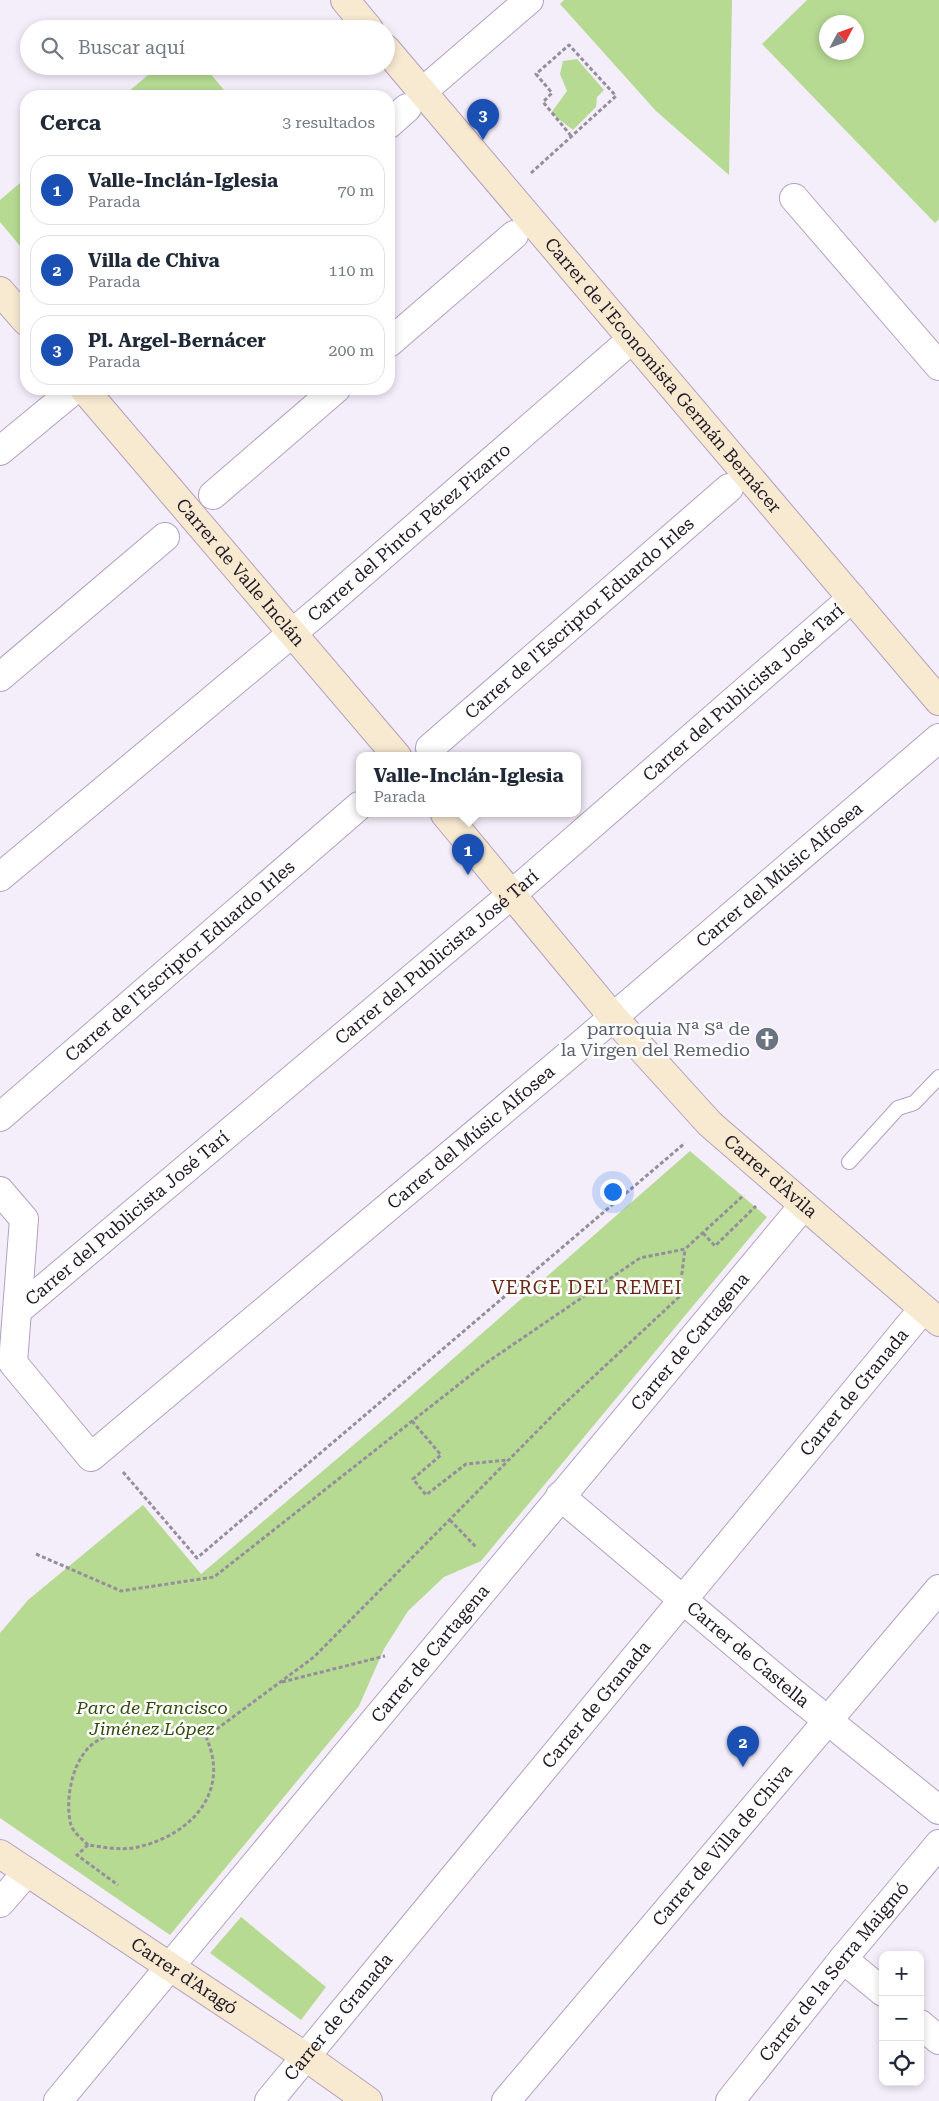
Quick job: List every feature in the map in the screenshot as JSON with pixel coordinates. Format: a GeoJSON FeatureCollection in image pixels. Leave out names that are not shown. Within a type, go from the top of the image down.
{"type":"FeatureCollection","features":[{"type":"Feature","properties":{"kind":"street"},"geometry":{"type":"LineString","coordinates":[[345,0],[362,20]]}},
{"type":"Feature","properties":{"kind":"street"},"geometry":{"type":"LineString","coordinates":[[406,108],[529,0]]}},
{"type":"Feature","properties":{"kind":"street","name":"Carrer de l'Economista Germán Bernácer"},"geometry":{"type":"LineString","coordinates":[[395,75],[406,108],[632,338],[939,701]]}},
{"type":"Feature","properties":{"kind":"street"},"geometry":{"type":"LineString","coordinates":[[794,198],[939,366]]}},
{"type":"Feature","properties":{"kind":"street"},"geometry":{"type":"LineString","coordinates":[[395,338],[514,235]]}},
{"type":"Feature","properties":{"kind":"street"},"geometry":{"type":"LineString","coordinates":[[0,290],[20,314]]}},
{"type":"Feature","properties":{"kind":"street","name":"Carrer del Pintor Pérez Pizarro"},"geometry":{"type":"LineString","coordinates":[[0,877],[292,633],[632,338]]}},
{"type":"Feature","properties":{"kind":"street"},"geometry":{"type":"LineString","coordinates":[[0,452],[68,395]]}},
{"type":"Feature","properties":{"kind":"street","name":"Carrer de Valle Inclán"},"geometry":{"type":"LineString","coordinates":[[89,395],[394,752]]}},
{"type":"Feature","properties":{"kind":"street"},"geometry":{"type":"LineString","coordinates":[[213,495],[329,395]]}},
{"type":"Feature","properties":{"kind":"street","name":"Carrer de l'Escriptor Eduardo Irles"},"geometry":{"type":"LineString","coordinates":[[430,748],[729,488]]}},
{"type":"Feature","properties":{"kind":"street"},"geometry":{"type":"LineString","coordinates":[[0,677],[165,537]]}},
{"type":"Feature","properties":{"kind":"street","name":"Carrer del Publicista José Tarí"},"geometry":{"type":"LineString","coordinates":[[17,1311],[512,895],[852,598]]}},
{"type":"Feature","properties":{"kind":"street","name":"Carrer del Músic Alfosea"},"geometry":{"type":"LineString","coordinates":[[17,1311],[13,1363],[91,1457],[613,1017],[939,738]]}},
{"type":"Feature","properties":{"kind":"street","name":"Carrer de l'Escriptor Eduardo Irles"},"geometry":{"type":"LineString","coordinates":[[0,1117],[356,809]]}},
{"type":"Feature","properties":{"kind":"street"},"geometry":{"type":"LineString","coordinates":[[447,817],[613,1017]]}},
{"type":"Feature","properties":{"kind":"street","name":"Carrer d'Àvila"},"geometry":{"type":"LineString","coordinates":[[613,1017],[710,1124],[931,1315]]}},
{"type":"Feature","properties":{"kind":"street"},"geometry":{"type":"LineString","coordinates":[[0,1190],[24,1218],[17,1311]]}},
{"type":"Feature","properties":{"kind":"street","name":"Carrer de Cartagena"},"geometry":{"type":"LineString","coordinates":[[58,2101],[803,1206]]}},
{"type":"Feature","properties":{"kind":"street","name":"Carrer de Granada"},"geometry":{"type":"LineString","coordinates":[[269,2101],[681,1600],[931,1315]]}},
{"type":"Feature","properties":{"kind":"street","name":"Carrer de Castella"},"geometry":{"type":"LineString","coordinates":[[560,1496],[681,1600],[939,1810]]}},
{"type":"Feature","properties":{"kind":"street","name":"Carrer de Villa de Chiva"},"geometry":{"type":"LineString","coordinates":[[506,2101],[939,1589]]}},
{"type":"Feature","properties":{"kind":"street","name":"Carrer de la Serra Maigmó"},"geometry":{"type":"LineString","coordinates":[[736,2099],[844,1958],[939,1844]]}},
{"type":"Feature","properties":{"kind":"street","name":"Carrer d'Aragó"},"geometry":{"type":"LineString","coordinates":[[0,1854],[306,2057],[368,2101]]}},
{"type":"Feature","properties":{"kind":"street"},"geometry":{"type":"LineString","coordinates":[[0,1903],[27,1872]]}},
{"type":"Feature","properties":{"kind":"street"},"geometry":{"type":"LineString","coordinates":[[844,1958],[879,1989]]}},
{"type":"Feature","properties":{"kind":"street"},"geometry":{"type":"LineString","coordinates":[[924,2027],[939,2040]]}},
{"type":"Feature","properties":{"kind":"lane"},"geometry":{"type":"LineString","coordinates":[[849,1162],[898,1108],[914,1103],[939,1077]]}},
{"type":"Feature","properties":{"kind":"path"},"geometry":{"type":"LineString","coordinates":[[530,174],[572,137],[616,96],[569,45],[536,74],[552,93],[543,102],[572,137]]}},
{"type":"Feature","properties":{"kind":"path"},"geometry":{"type":"LineString","coordinates":[[121,1470],[197,1558],[688,1140]]}},
{"type":"Feature","properties":{"kind":"path"},"geometry":{"type":"LineString","coordinates":[[36,1554],[121,1592],[214,1577],[486,1363],[640,1258],[684,1250],[746,1193]]}},
{"type":"Feature","properties":{"kind":"path"},"geometry":{"type":"LineString","coordinates":[[703,1233],[715,1246],[758,1204]]}},
{"type":"Feature","properties":{"kind":"path"},"geometry":{"type":"LineString","coordinates":[[206,1737],[212,1750],[213,1785],[207,1803],[191,1821],[162,1839],[136,1848],[88,1845],[71,1826],[69,1799],[73,1778],[83,1756],[96,1741],[114,1734],[154,1730],[206,1737],[314,1657],[561,1406],[679,1297],[684,1250]]}},
{"type":"Feature","properties":{"kind":"path"},"geometry":{"type":"LineString","coordinates":[[412,1421],[441,1455],[413,1479],[426,1495],[466,1464],[508,1460]]}},
{"type":"Feature","properties":{"kind":"path"},"geometry":{"type":"LineString","coordinates":[[450,1520],[478,1550]]}},
{"type":"Feature","properties":{"kind":"path"},"geometry":{"type":"LineString","coordinates":[[281,1682],[386,1656]]}},
{"type":"Feature","properties":{"kind":"path"},"geometry":{"type":"LineString","coordinates":[[88,1845],[77,1855],[118,1885]]}},
{"type":"Feature","properties":{"kind":"green space"},"geometry":{"type":"Polygon","coordinates":[[[564,0],[732,0],[729,175],[656,111],[560,4],[564,0]]]}},
{"type":"Feature","properties":{"kind":"green space"},"geometry":{"type":"Polygon","coordinates":[[[807,0],[939,0],[939,219],[935,223],[762,44],[807,0]]]}},
{"type":"Feature","properties":{"kind":"green space"},"geometry":{"type":"Polygon","coordinates":[[[577,59],[604,90],[597,97],[596,107],[573,130],[551,113],[567,91],[560,74],[563,61],[577,59]]]}},
{"type":"Feature","properties":{"kind":"green space"},"geometry":{"type":"Polygon","coordinates":[[[148,75],[212,75],[224,90],[130,90],[148,75]]]}},
{"type":"Feature","properties":{"kind":"green space"},"geometry":{"type":"Polygon","coordinates":[[[20,183],[20,246],[0,222],[0,200],[20,183]]]}},
{"type":"Feature","properties":{"kind":"green space","name":"Parc de Francisco Jiménez López"},"geometry":{"type":"Polygon","coordinates":[[[690,1151],[767,1217],[481,1561],[444,1577],[408,1611],[384,1649],[359,1706],[170,1935],[0,1818],[0,1633],[28,1600],[143,1505],[201,1574],[390,1414],[690,1151]]]}},
{"type":"Feature","properties":{"kind":"green space"},"geometry":{"type":"Polygon","coordinates":[[[241,1917],[326,1987],[301,2020],[210,1953],[241,1917]]]}},
{"type":"Feature","properties":{"kind":"place","name":"Pl. Argel-Bernácer"},"geometry":{"type":"Point","coordinates":[483,140]}},
{"type":"Feature","properties":{"kind":"place","name":"Valle-Inclán-Iglesia"},"geometry":{"type":"Point","coordinates":[468,875]}},
{"type":"Feature","properties":{"kind":"place","name":"parroquia Nª Sª de la Virgen del Remedio"},"geometry":{"type":"Point","coordinates":[767,1039]}},
{"type":"Feature","properties":{"kind":"place","name":"Villa de Chiva"},"geometry":{"type":"Point","coordinates":[743,1767]}},
{"type":"Feature","properties":{"kind":"district","name":"VERGE DEL REMEI"},"geometry":{"type":"Point","coordinates":[587,1287]}}]}
